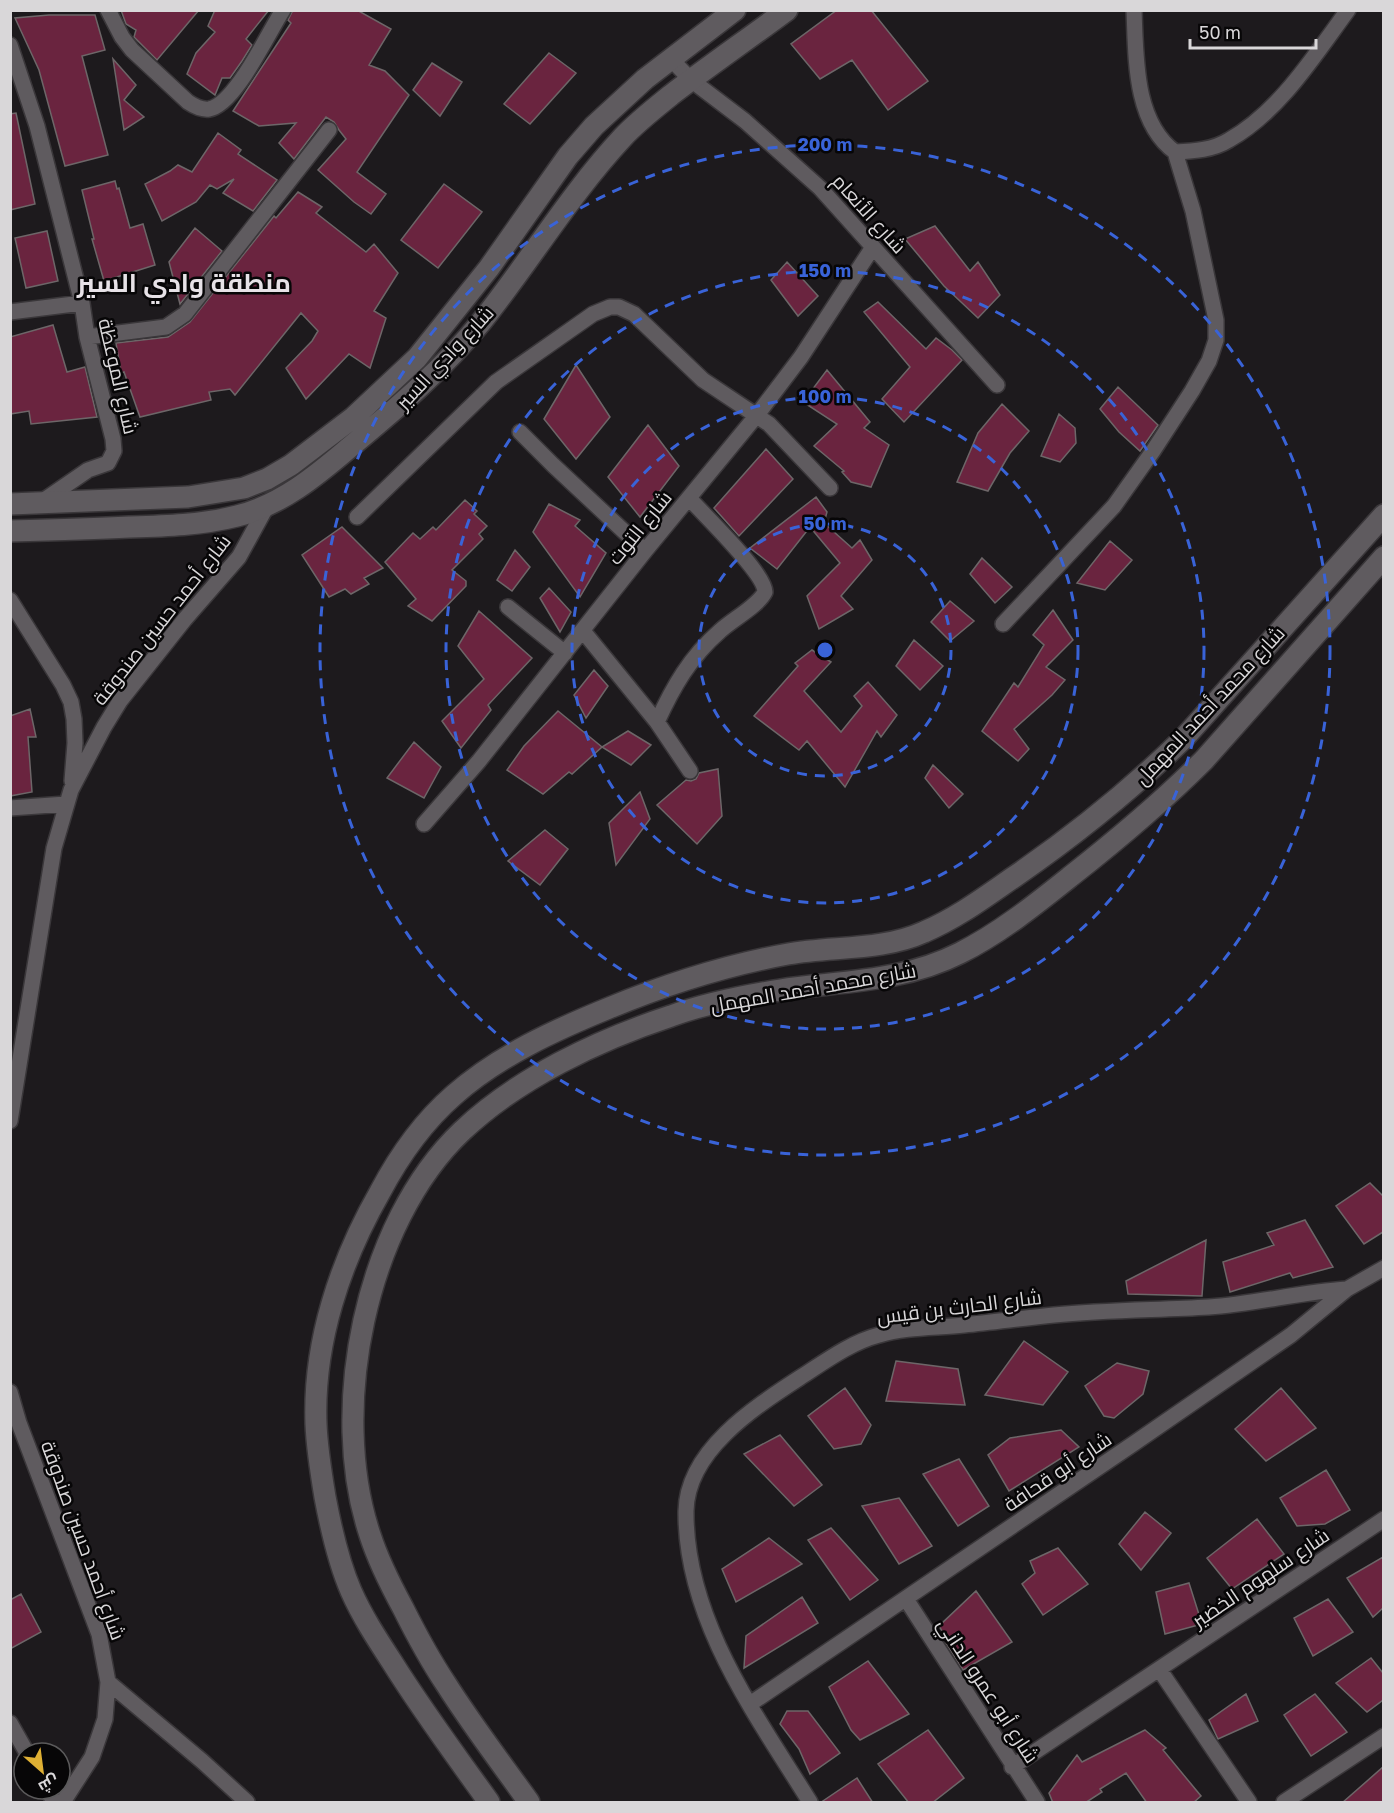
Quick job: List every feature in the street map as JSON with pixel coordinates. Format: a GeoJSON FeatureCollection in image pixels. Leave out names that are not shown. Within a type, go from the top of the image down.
{"type":"FeatureCollection","features":[{"type":"Feature","properties":{"kind":"main road","name":"شارع وادي السير"},"geometry":{"type":"LineString","coordinates":[[10,504],[188,497],[232,491],[259,482],[291,465],[330,437],[417,358],[489,268],[568,156],[618,103],[735,10]]}},
{"type":"Feature","properties":{"kind":"main road","name":"شارع وادي السير"},"geometry":{"type":"LineString","coordinates":[[10,531],[159,526],[238,516],[267,506],[319,473],[424,384],[481,322],[586,178],[625,134],[691,80],[787,10]]}},
{"type":"Feature","properties":{"kind":"main road"},"geometry":{"type":"LineString","coordinates":[[259,482],[267,506]]}},
{"type":"Feature","properties":{"kind":"main road","name":"شارع محمد أحمد المهمل"},"geometry":{"type":"LineString","coordinates":[[489,1803],[408,1688],[351,1591],[335,1542],[318,1453],[316,1422],[319,1370],[325,1330],[333,1301],[356,1238],[371,1207],[402,1155],[435,1113],[476,1077],[546,1037],[609,1008],[674,984],[754,961],[815,950],[884,944],[903,940],[922,934],[962,914],[1057,848],[1151,770],[1184,738],[1383,515]]}},
{"type":"Feature","properties":{"kind":"main road","name":"شارع محمد أحمد المهمل"},"geometry":{"type":"LineString","coordinates":[[529,1803],[461,1708],[421,1642],[378,1558],[368,1531],[357,1482],[353,1405],[358,1347],[365,1314],[374,1280],[393,1230],[428,1172],[461,1131],[485,1112],[548,1070],[608,1040],[705,1005],[780,990],[884,978],[910,972],[935,964],[986,938],[1036,904],[1115,842],[1174,790],[1204,760],[1383,557]]}},
{"type":"Feature","properties":{"kind":"street"},"geometry":{"type":"LineString","coordinates":[[108,10],[122,37],[138,57],[188,102],[195,107],[206,109],[217,106],[231,94],[283,10]]}},
{"type":"Feature","properties":{"kind":"street"},"geometry":{"type":"LineString","coordinates":[[1003,624],[1114,506],[1192,391],[1209,361],[1216,340],[1216,320],[1193,211],[1175,152],[1158,135],[1143,100],[1135,40],[1134,10]]}},
{"type":"Feature","properties":{"kind":"street"},"geometry":{"type":"LineString","coordinates":[[1175,152],[1210,148],[1228,141],[1249,127],[1281,96],[1348,10]]}},
{"type":"Feature","properties":{"kind":"street","name":"شارع الموعظة"},"geometry":{"type":"LineString","coordinates":[[10,45],[37,126],[82,303],[87,337],[114,451],[108,463],[88,470],[38,504]]}},
{"type":"Feature","properties":{"kind":"street","name":"شارع الأنعام"},"geometry":{"type":"LineString","coordinates":[[671,59],[691,80],[792,162],[844,213],[997,385]]}},
{"type":"Feature","properties":{"kind":"street"},"geometry":{"type":"LineString","coordinates":[[87,337],[166,327],[177,321],[185,314],[329,130]]}},
{"type":"Feature","properties":{"kind":"street","name":"شارع التوت"},"geometry":{"type":"LineString","coordinates":[[424,824],[479,761],[645,551],[757,415],[801,357],[873,247]]}},
{"type":"Feature","properties":{"kind":"street"},"geometry":{"type":"LineString","coordinates":[[10,312],[82,303]]}},
{"type":"Feature","properties":{"kind":"street"},"geometry":{"type":"LineString","coordinates":[[357,517],[496,382],[593,314],[610,307],[619,307],[634,314],[703,380],[757,415],[784,438],[830,488]]}},
{"type":"Feature","properties":{"kind":"street"},"geometry":{"type":"LineString","coordinates":[[520,432],[645,551]]}},
{"type":"Feature","properties":{"kind":"street"},"geometry":{"type":"LineString","coordinates":[[657,722],[678,679],[692,659],[721,630],[761,599],[765,592],[761,578],[751,564],[689,498]]}},
{"type":"Feature","properties":{"kind":"street","name":"شارع أحمد حسين صندوقة"},"geometry":{"type":"LineString","coordinates":[[10,1121],[54,848],[69,797],[104,727],[120,701],[185,619],[239,557],[267,506]]}},
{"type":"Feature","properties":{"kind":"street","name":"شارع أحمد حسين صندوقة"},"geometry":{"type":"LineString","coordinates":[[10,600],[63,685],[71,702],[75,736],[69,797]]}},
{"type":"Feature","properties":{"kind":"street"},"geometry":{"type":"LineString","coordinates":[[508,607],[565,653]]}},
{"type":"Feature","properties":{"kind":"street"},"geometry":{"type":"LineString","coordinates":[[583,631],[657,722],[690,771]]}},
{"type":"Feature","properties":{"kind":"street"},"geometry":{"type":"LineString","coordinates":[[10,808],[69,797]]}},
{"type":"Feature","properties":{"kind":"street","name":"شارع أبو قحافة"},"geometry":{"type":"LineString","coordinates":[[750,1704],[1264,1354],[1347,1289],[1383,1268]]}},
{"type":"Feature","properties":{"kind":"street","name":"شارع الحارث بن قيس"},"geometry":{"type":"LineString","coordinates":[[810,1803],[730,1670],[703,1608],[690,1553],[686,1512],[688,1494],[702,1462],[731,1429],[773,1396],[843,1351],[878,1335],[1055,1315],[1213,1306],[1347,1289]]}},
{"type":"Feature","properties":{"kind":"street","name":"شارع أحمد حسين صندوقة"},"geometry":{"type":"LineString","coordinates":[[10,1392],[19,1423],[99,1634],[108,1682],[105,1719],[92,1757],[63,1803]]}},
{"type":"Feature","properties":{"kind":"street","name":"شارع سلهوم الخضير"},"geometry":{"type":"LineString","coordinates":[[1012,1767],[1383,1519]]}},
{"type":"Feature","properties":{"kind":"street","name":"شارع أبو عمرو الداني"},"geometry":{"type":"LineString","coordinates":[[906,1599],[1037,1803]]}},
{"type":"Feature","properties":{"kind":"street"},"geometry":{"type":"LineString","coordinates":[[1159,1669],[1249,1803]]}},
{"type":"Feature","properties":{"kind":"street"},"geometry":{"type":"LineString","coordinates":[[108,1682],[202,1761],[247,1803]]}},
{"type":"Feature","properties":{"kind":"street"},"geometry":{"type":"LineString","coordinates":[[10,1723],[20,1741]]}},
{"type":"Feature","properties":{"kind":"street"},"geometry":{"type":"LineString","coordinates":[[1284,1803],[1383,1736]]}},
{"type":"Feature","properties":{"kind":"building"},"geometry":{"type":"Polygon","coordinates":[[[121,10],[199,10],[157,60],[134,37],[136,30],[126,24],[121,10]]]}},
{"type":"Feature","properties":{"kind":"building"},"geometry":{"type":"Polygon","coordinates":[[[215,10],[269,10],[246,39],[252,45],[242,61],[230,78],[222,78],[215,95],[187,74],[196,53],[215,32],[208,26],[215,10]]]}},
{"type":"Feature","properties":{"kind":"building"},"geometry":{"type":"Polygon","coordinates":[[[293,10],[357,10],[391,29],[369,65],[385,71],[409,95],[357,172],[386,194],[371,214],[318,170],[346,139],[334,122],[326,117],[294,159],[279,143],[296,123],[259,126],[233,111],[291,23],[288,20],[293,10]]]}},
{"type":"Feature","properties":{"kind":"building"},"geometry":{"type":"Polygon","coordinates":[[[837,10],[871,10],[928,81],[888,110],[852,60],[820,79],[791,44],[837,10]]]}},
{"type":"Feature","properties":{"kind":"building"},"geometry":{"type":"Polygon","coordinates":[[[95,15],[105,50],[82,56],[108,155],[65,166],[39,70],[15,18],[95,15]]]}},
{"type":"Feature","properties":{"kind":"building"},"geometry":{"type":"Polygon","coordinates":[[[549,53],[576,73],[530,124],[504,104],[549,53]]]}},
{"type":"Feature","properties":{"kind":"building"},"geometry":{"type":"Polygon","coordinates":[[[113,59],[136,85],[124,100],[144,117],[124,130],[113,59]]]}},
{"type":"Feature","properties":{"kind":"building"},"geometry":{"type":"Polygon","coordinates":[[[432,63],[462,82],[440,116],[413,90],[432,63]]]}},
{"type":"Feature","properties":{"kind":"building"},"geometry":{"type":"Polygon","coordinates":[[[16,113],[35,204],[10,210],[10,114],[16,113]]]}},
{"type":"Feature","properties":{"kind":"building"},"geometry":{"type":"Polygon","coordinates":[[[218,133],[241,150],[238,154],[277,180],[253,211],[223,193],[234,179],[217,189],[210,185],[196,202],[162,221],[145,184],[178,165],[192,172],[218,133]]]}},
{"type":"Feature","properties":{"kind":"building"},"geometry":{"type":"Polygon","coordinates":[[[115,181],[130,228],[143,224],[155,265],[104,281],[82,190],[115,181]]]}},
{"type":"Feature","properties":{"kind":"building"},"geometry":{"type":"Polygon","coordinates":[[[444,184],[482,212],[438,268],[401,240],[444,184]]]}},
{"type":"Feature","properties":{"kind":"building"},"geometry":{"type":"Polygon","coordinates":[[[298,192],[322,207],[316,213],[366,252],[374,244],[398,273],[374,311],[386,318],[370,368],[349,354],[306,399],[286,368],[312,341],[318,331],[301,313],[235,395],[230,389],[209,392],[211,400],[140,417],[124,372],[121,373],[116,343],[168,337],[190,322],[274,216],[276,218],[298,192]]]}},
{"type":"Feature","properties":{"kind":"building"},"geometry":{"type":"Polygon","coordinates":[[[935,226],[970,271],[978,262],[1000,295],[978,318],[944,286],[905,239],[935,226]]]}},
{"type":"Feature","properties":{"kind":"building"},"geometry":{"type":"Polygon","coordinates":[[[195,228],[222,251],[180,304],[169,262],[195,228]]]}},
{"type":"Feature","properties":{"kind":"building"},"geometry":{"type":"Polygon","coordinates":[[[47,231],[58,281],[26,288],[15,238],[47,231]]]}},
{"type":"Feature","properties":{"kind":"building"},"geometry":{"type":"Polygon","coordinates":[[[787,262],[818,296],[798,316],[771,280],[787,262]]]}},
{"type":"Feature","properties":{"kind":"building"},"geometry":{"type":"Polygon","coordinates":[[[878,302],[926,349],[936,338],[962,360],[904,422],[882,399],[910,367],[864,312],[878,302]]]}},
{"type":"Feature","properties":{"kind":"building"},"geometry":{"type":"Polygon","coordinates":[[[53,325],[67,372],[85,367],[97,417],[31,424],[29,411],[10,414],[10,337],[53,325]]]}},
{"type":"Feature","properties":{"kind":"building"},"geometry":{"type":"Polygon","coordinates":[[[576,365],[610,417],[576,459],[544,419],[576,365]]]}},
{"type":"Feature","properties":{"kind":"building"},"geometry":{"type":"Polygon","coordinates":[[[827,370],[870,422],[864,428],[889,445],[871,487],[851,482],[842,472],[844,471],[814,446],[837,424],[803,402],[827,370]]]}},
{"type":"Feature","properties":{"kind":"building"},"geometry":{"type":"Polygon","coordinates":[[[1118,387],[1158,425],[1140,451],[1119,432],[1100,409],[1118,387]]]}},
{"type":"Feature","properties":{"kind":"building"},"geometry":{"type":"Polygon","coordinates":[[[1002,404],[1029,431],[1010,453],[988,491],[957,482],[978,433],[1002,404]]]}},
{"type":"Feature","properties":{"kind":"building"},"geometry":{"type":"Polygon","coordinates":[[[1059,414],[1075,428],[1076,443],[1060,462],[1041,456],[1059,414]]]}},
{"type":"Feature","properties":{"kind":"building"},"geometry":{"type":"Polygon","coordinates":[[[648,425],[679,466],[640,517],[608,477],[648,425]]]}},
{"type":"Feature","properties":{"kind":"building"},"geometry":{"type":"Polygon","coordinates":[[[766,449],[793,479],[739,536],[714,508],[766,449]]]}},
{"type":"Feature","properties":{"kind":"building"},"geometry":{"type":"Polygon","coordinates":[[[816,497],[827,512],[824,523],[852,548],[860,540],[872,560],[841,596],[853,609],[819,629],[807,596],[840,563],[810,527],[777,569],[750,548],[816,497]]]}},
{"type":"Feature","properties":{"kind":"building"},"geometry":{"type":"Polygon","coordinates":[[[465,500],[477,511],[474,514],[487,526],[479,534],[483,539],[452,570],[466,581],[466,586],[432,621],[408,606],[416,599],[385,562],[413,533],[420,539],[433,527],[436,530],[465,500]]]}},
{"type":"Feature","properties":{"kind":"building"},"geometry":{"type":"Polygon","coordinates":[[[549,504],[580,520],[575,526],[606,553],[580,597],[533,532],[549,504]]]}},
{"type":"Feature","properties":{"kind":"building"},"geometry":{"type":"Polygon","coordinates":[[[342,527],[383,568],[364,578],[369,584],[351,594],[345,589],[329,597],[302,555],[342,527]]]}},
{"type":"Feature","properties":{"kind":"building"},"geometry":{"type":"Polygon","coordinates":[[[1110,541],[1132,560],[1105,590],[1077,583],[1110,541]]]}},
{"type":"Feature","properties":{"kind":"building"},"geometry":{"type":"Polygon","coordinates":[[[515,550],[530,567],[512,591],[497,580],[515,550]]]}},
{"type":"Feature","properties":{"kind":"building"},"geometry":{"type":"Polygon","coordinates":[[[982,558],[1012,587],[995,603],[970,574],[982,558]]]}},
{"type":"Feature","properties":{"kind":"building"},"geometry":{"type":"Polygon","coordinates":[[[549,588],[571,612],[560,632],[540,598],[549,588]]]}},
{"type":"Feature","properties":{"kind":"building"},"geometry":{"type":"Polygon","coordinates":[[[950,601],[974,621],[950,641],[931,622],[950,601]]]}},
{"type":"Feature","properties":{"kind":"building"},"geometry":{"type":"Polygon","coordinates":[[[1053,610],[1073,640],[1046,667],[1065,680],[1052,695],[1014,729],[1029,749],[1018,761],[982,731],[1014,683],[1018,687],[1044,645],[1033,635],[1053,610]]]}},
{"type":"Feature","properties":{"kind":"building"},"geometry":{"type":"Polygon","coordinates":[[[479,611],[532,658],[488,705],[491,710],[461,748],[442,721],[484,679],[458,646],[479,611]]]}},
{"type":"Feature","properties":{"kind":"building"},"geometry":{"type":"Polygon","coordinates":[[[914,640],[943,666],[920,690],[896,666],[914,640]]]}},
{"type":"Feature","properties":{"kind":"building"},"geometry":{"type":"Polygon","coordinates":[[[812,650],[831,662],[804,691],[841,732],[862,706],[854,696],[868,682],[897,715],[881,737],[877,731],[845,787],[807,741],[799,750],[754,716],[798,666],[795,663],[812,650]]]}},
{"type":"Feature","properties":{"kind":"building"},"geometry":{"type":"Polygon","coordinates":[[[594,670],[608,686],[586,718],[574,695],[594,670]]]}},
{"type":"Feature","properties":{"kind":"building"},"geometry":{"type":"Polygon","coordinates":[[[30,709],[36,737],[28,737],[32,792],[10,796],[10,716],[30,709]]]}},
{"type":"Feature","properties":{"kind":"building"},"geometry":{"type":"Polygon","coordinates":[[[558,711],[602,747],[572,774],[569,772],[543,794],[507,770],[524,746],[558,711]]]}},
{"type":"Feature","properties":{"kind":"building"},"geometry":{"type":"Polygon","coordinates":[[[628,731],[651,745],[631,765],[602,747],[628,731]]]}},
{"type":"Feature","properties":{"kind":"building"},"geometry":{"type":"Polygon","coordinates":[[[414,742],[441,767],[424,798],[387,778],[414,742]]]}},
{"type":"Feature","properties":{"kind":"building"},"geometry":{"type":"Polygon","coordinates":[[[933,765],[963,794],[949,808],[925,778],[933,765]]]}},
{"type":"Feature","properties":{"kind":"building"},"geometry":{"type":"Polygon","coordinates":[[[718,769],[722,816],[697,844],[657,805],[686,780],[691,781],[696,779],[699,773],[718,769]]]}},
{"type":"Feature","properties":{"kind":"building"},"geometry":{"type":"Polygon","coordinates":[[[640,792],[650,819],[616,865],[609,823],[640,792]]]}},
{"type":"Feature","properties":{"kind":"building"},"geometry":{"type":"Polygon","coordinates":[[[545,830],[568,849],[540,885],[508,861],[545,830]]]}},
{"type":"Feature","properties":{"kind":"building"},"geometry":{"type":"Polygon","coordinates":[[[1370,1183],[1383,1196],[1383,1232],[1364,1244],[1336,1206],[1370,1183]]]}},
{"type":"Feature","properties":{"kind":"building"},"geometry":{"type":"Polygon","coordinates":[[[1305,1220],[1333,1267],[1293,1278],[1290,1273],[1230,1292],[1223,1262],[1274,1245],[1267,1233],[1305,1220]]]}},
{"type":"Feature","properties":{"kind":"building"},"geometry":{"type":"Polygon","coordinates":[[[1206,1240],[1202,1296],[1128,1294],[1126,1281],[1206,1240]]]}},
{"type":"Feature","properties":{"kind":"building"},"geometry":{"type":"Polygon","coordinates":[[[1024,1341],[1068,1372],[1043,1405],[985,1395],[1024,1341]]]}},
{"type":"Feature","properties":{"kind":"building"},"geometry":{"type":"Polygon","coordinates":[[[896,1361],[958,1369],[965,1405],[886,1401],[896,1361]]]}},
{"type":"Feature","properties":{"kind":"building"},"geometry":{"type":"Polygon","coordinates":[[[1117,1363],[1149,1371],[1143,1394],[1114,1418],[1104,1416],[1085,1386],[1117,1363]]]}},
{"type":"Feature","properties":{"kind":"building"},"geometry":{"type":"Polygon","coordinates":[[[845,1388],[871,1425],[861,1444],[834,1449],[808,1416],[845,1388]]]}},
{"type":"Feature","properties":{"kind":"building"},"geometry":{"type":"Polygon","coordinates":[[[1281,1388],[1316,1428],[1266,1461],[1235,1429],[1281,1388]]]}},
{"type":"Feature","properties":{"kind":"building"},"geometry":{"type":"Polygon","coordinates":[[[1061,1430],[1079,1447],[1009,1491],[988,1455],[1010,1438],[1061,1430]]]}},
{"type":"Feature","properties":{"kind":"building"},"geometry":{"type":"Polygon","coordinates":[[[780,1435],[822,1485],[794,1506],[744,1454],[780,1435]]]}},
{"type":"Feature","properties":{"kind":"building"},"geometry":{"type":"Polygon","coordinates":[[[959,1459],[989,1506],[958,1526],[923,1474],[959,1459]]]}},
{"type":"Feature","properties":{"kind":"building"},"geometry":{"type":"Polygon","coordinates":[[[1326,1470],[1350,1510],[1325,1524],[1297,1526],[1280,1498],[1326,1470]]]}},
{"type":"Feature","properties":{"kind":"building"},"geometry":{"type":"Polygon","coordinates":[[[899,1498],[932,1546],[899,1564],[862,1506],[899,1498]]]}},
{"type":"Feature","properties":{"kind":"building"},"geometry":{"type":"Polygon","coordinates":[[[1145,1512],[1171,1533],[1141,1570],[1119,1544],[1145,1512]]]}},
{"type":"Feature","properties":{"kind":"building"},"geometry":{"type":"Polygon","coordinates":[[[1257,1519],[1284,1554],[1232,1589],[1207,1558],[1257,1519]]]}},
{"type":"Feature","properties":{"kind":"building"},"geometry":{"type":"Polygon","coordinates":[[[831,1528],[878,1580],[850,1600],[808,1540],[831,1528]]]}},
{"type":"Feature","properties":{"kind":"building"},"geometry":{"type":"Polygon","coordinates":[[[769,1538],[802,1564],[736,1602],[722,1569],[769,1538]]]}},
{"type":"Feature","properties":{"kind":"building"},"geometry":{"type":"Polygon","coordinates":[[[1058,1548],[1088,1584],[1043,1615],[1022,1584],[1035,1573],[1030,1561],[1058,1548]]]}},
{"type":"Feature","properties":{"kind":"building"},"geometry":{"type":"Polygon","coordinates":[[[1383,1557],[1383,1608],[1373,1617],[1347,1578],[1383,1557]]]}},
{"type":"Feature","properties":{"kind":"building"},"geometry":{"type":"Polygon","coordinates":[[[1189,1583],[1202,1624],[1165,1634],[1156,1592],[1189,1583]]]}},
{"type":"Feature","properties":{"kind":"building"},"geometry":{"type":"Polygon","coordinates":[[[976,1591],[1012,1642],[963,1670],[946,1643],[948,1641],[939,1626],[976,1591]]]}},
{"type":"Feature","properties":{"kind":"building"},"geometry":{"type":"Polygon","coordinates":[[[21,1594],[41,1632],[10,1649],[10,1600],[21,1594]]]}},
{"type":"Feature","properties":{"kind":"building"},"geometry":{"type":"Polygon","coordinates":[[[802,1597],[818,1623],[744,1668],[746,1636],[802,1597]]]}},
{"type":"Feature","properties":{"kind":"building"},"geometry":{"type":"Polygon","coordinates":[[[1328,1599],[1353,1632],[1313,1656],[1294,1618],[1328,1599]]]}},
{"type":"Feature","properties":{"kind":"building"},"geometry":{"type":"Polygon","coordinates":[[[1371,1658],[1383,1673],[1383,1700],[1367,1712],[1336,1683],[1371,1658]]]}},
{"type":"Feature","properties":{"kind":"building"},"geometry":{"type":"Polygon","coordinates":[[[868,1661],[909,1714],[860,1740],[851,1730],[829,1687],[868,1661]]]}},
{"type":"Feature","properties":{"kind":"building"},"geometry":{"type":"Polygon","coordinates":[[[1246,1694],[1258,1721],[1218,1739],[1209,1720],[1246,1694]]]}},
{"type":"Feature","properties":{"kind":"building"},"geometry":{"type":"Polygon","coordinates":[[[1315,1694],[1347,1732],[1311,1756],[1284,1715],[1315,1694]]]}},
{"type":"Feature","properties":{"kind":"building"},"geometry":{"type":"Polygon","coordinates":[[[787,1711],[808,1711],[840,1753],[810,1774],[799,1749],[780,1724],[787,1711]]]}},
{"type":"Feature","properties":{"kind":"building"},"geometry":{"type":"Polygon","coordinates":[[[928,1730],[964,1778],[932,1803],[909,1803],[878,1764],[928,1730]]]}},
{"type":"Feature","properties":{"kind":"building"},"geometry":{"type":"Polygon","coordinates":[[[1145,1730],[1166,1748],[1163,1750],[1201,1796],[1193,1803],[1147,1803],[1126,1773],[1100,1789],[1102,1792],[1085,1803],[1053,1803],[1049,1793],[1077,1755],[1082,1762],[1145,1730]]]}},
{"type":"Feature","properties":{"kind":"building"},"geometry":{"type":"Polygon","coordinates":[[[1383,1767],[1383,1803],[1342,1803],[1383,1767]]]}},
{"type":"Feature","properties":{"kind":"building"},"geometry":{"type":"Polygon","coordinates":[[[857,1778],[873,1803],[820,1803],[857,1778]]]}},
{"type":"Feature","properties":{"kind":"district","name":"منطقة وادي السير"},"geometry":{"type":"Point","coordinates":[184,282]}}]}
